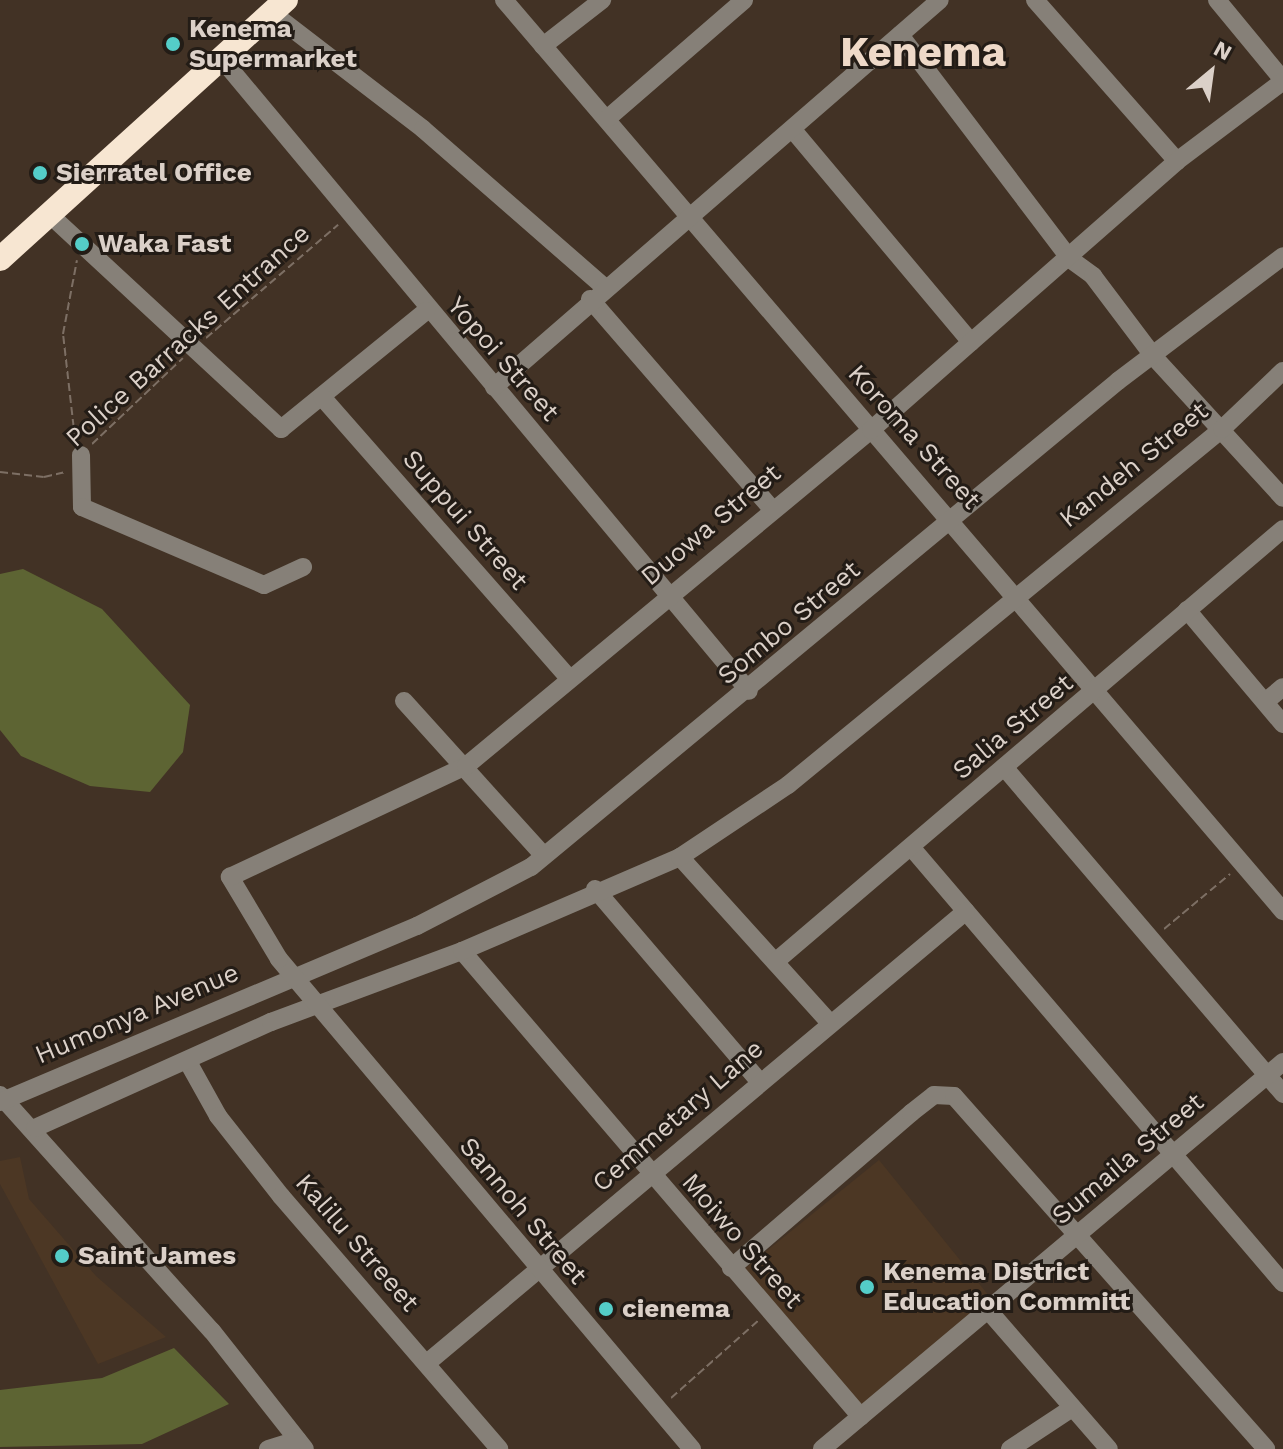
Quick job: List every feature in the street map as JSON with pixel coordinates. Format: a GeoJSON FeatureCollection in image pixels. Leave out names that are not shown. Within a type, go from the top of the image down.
{"type":"FeatureCollection","features":[{"type":"Feature","properties":{"kind":"highway"},"geometry":{"type":"LineString","coordinates":[[4,249],[279,6]]}},
{"type":"Feature","properties":{"kind":"street","name":"Koroma Street"},"geometry":{"type":"LineString","coordinates":[[504,0],[608,118],[689,218],[871,430],[952,518],[1283,911]]}},
{"type":"Feature","properties":{"kind":"street"},"geometry":{"type":"LineString","coordinates":[[543,46],[602,0]]}},
{"type":"Feature","properties":{"kind":"street"},"geometry":{"type":"LineString","coordinates":[[608,118],[744,0]]}},
{"type":"Feature","properties":{"kind":"street"},"geometry":{"type":"LineString","coordinates":[[494,387],[597,293],[793,130],[940,0]]}},
{"type":"Feature","properties":{"kind":"street"},"geometry":{"type":"LineString","coordinates":[[1035,0],[1177,161]]}},
{"type":"Feature","properties":{"kind":"street"},"geometry":{"type":"LineString","coordinates":[[1217,0],[1283,81]]}},
{"type":"Feature","properties":{"kind":"street"},"geometry":{"type":"LineString","coordinates":[[279,6],[423,129],[597,293],[770,507]]}},
{"type":"Feature","properties":{"kind":"street"},"geometry":{"type":"LineString","coordinates":[[900,35],[1070,259],[1093,276],[1154,357],[1283,498]]}},
{"type":"Feature","properties":{"kind":"street","name":"Yopoi Street"},"geometry":{"type":"LineString","coordinates":[[221,58],[426,311],[670,593],[749,691]]}},
{"type":"Feature","properties":{"kind":"street","name":"Duowa Street"},"geometry":{"type":"LineString","coordinates":[[296,977],[248,916],[233,874],[466,766],[770,507],[871,430],[1070,259],[1177,161],[1283,81]]}},
{"type":"Feature","properties":{"kind":"street"},"geometry":{"type":"LineString","coordinates":[[793,130],[971,342]]}},
{"type":"Feature","properties":{"kind":"street"},"geometry":{"type":"LineString","coordinates":[[48,213],[277,428],[288,429],[426,311]]}},
{"type":"Feature","properties":{"kind":"street","name":"Sombo Street"},"geometry":{"type":"LineString","coordinates":[[296,977],[463,905],[543,855],[749,691],[952,518],[1283,256]]}},
{"type":"Feature","properties":{"kind":"street","name":"Kandeh Street"},"geometry":{"type":"LineString","coordinates":[[35,1128],[318,1003],[462,951],[595,889],[680,857],[788,785],[1014,595],[1222,429],[1283,371]]}},
{"type":"Feature","properties":{"kind":"street","name":"Suppui Street"},"geometry":{"type":"LineString","coordinates":[[322,397],[568,677]]}},
{"type":"Feature","properties":{"kind":"street"},"geometry":{"type":"LineString","coordinates":[[81,455],[82,507],[264,585],[303,567]]}},
{"type":"Feature","properties":{"kind":"street","name":"Salia Street"},"geometry":{"type":"LineString","coordinates":[[775,962],[1096,692],[1283,529]]}},
{"type":"Feature","properties":{"kind":"street"},"geometry":{"type":"LineString","coordinates":[[1187,610],[1283,724]]}},
{"type":"Feature","properties":{"kind":"street"},"geometry":{"type":"LineString","coordinates":[[1265,702],[1283,687]]}},
{"type":"Feature","properties":{"kind":"street"},"geometry":{"type":"LineString","coordinates":[[404,701],[466,766],[543,855]]}},
{"type":"Feature","properties":{"kind":"street"},"geometry":{"type":"LineString","coordinates":[[1004,767],[1283,1094]]}},
{"type":"Feature","properties":{"kind":"street"},"geometry":{"type":"LineString","coordinates":[[911,847],[1283,1283]]}},
{"type":"Feature","properties":{"kind":"street"},"geometry":{"type":"LineString","coordinates":[[680,857],[829,1022]]}},
{"type":"Feature","properties":{"kind":"street"},"geometry":{"type":"LineString","coordinates":[[595,889],[758,1080]]}},
{"type":"Feature","properties":{"kind":"street","name":"Cemmetary Lane"},"geometry":{"type":"LineString","coordinates":[[427,1363],[758,1080],[966,911]]}},
{"type":"Feature","properties":{"kind":"street","name":"Moiwo Street"},"geometry":{"type":"LineString","coordinates":[[462,951],[649,1174],[861,1417]]}},
{"type":"Feature","properties":{"kind":"street","name":"Sannoh Street"},"geometry":{"type":"LineString","coordinates":[[296,977],[537,1271],[692,1449]]}},
{"type":"Feature","properties":{"kind":"street","name":"Humonya Avenue"},"geometry":{"type":"LineString","coordinates":[[2,1099],[296,977]]}},
{"type":"Feature","properties":{"kind":"street","name":"Kalilu Streeet"},"geometry":{"type":"LineString","coordinates":[[188,1062],[250,1156],[499,1449]]}},
{"type":"Feature","properties":{"kind":"street","name":"Sumaila Street"},"geometry":{"type":"LineString","coordinates":[[822,1449],[1080,1236],[1283,1062]]}},
{"type":"Feature","properties":{"kind":"street"},"geometry":{"type":"LineString","coordinates":[[731,1268],[852,1160],[943,1092],[1080,1236],[1266,1449]]}},
{"type":"Feature","properties":{"kind":"street"},"geometry":{"type":"LineString","coordinates":[[2,1099],[35,1128],[302,1444]]}},
{"type":"Feature","properties":{"kind":"street"},"geometry":{"type":"LineString","coordinates":[[988,1310],[1109,1449]]}},
{"type":"Feature","properties":{"kind":"street"},"geometry":{"type":"LineString","coordinates":[[1010,1449],[1072,1408]]}},
{"type":"Feature","properties":{"kind":"street"},"geometry":{"type":"LineString","coordinates":[[268,1449],[302,1444]]}},
{"type":"Feature","properties":{"kind":"path","name":"Police Barracks Entrance"},"geometry":{"type":"LineString","coordinates":[[0,472],[54,475],[81,455],[194,348],[349,217]]}},
{"type":"Feature","properties":{"kind":"path"},"geometry":{"type":"LineString","coordinates":[[81,455],[63,334],[83,247]]}},
{"type":"Feature","properties":{"kind":"path"},"geometry":{"type":"LineString","coordinates":[[1152,940],[1243,863]]}},
{"type":"Feature","properties":{"kind":"path"},"geometry":{"type":"LineString","coordinates":[[658,1409],[768,1311]]}},
{"type":"Feature","properties":{"kind":"shaded area","name":"Saint James"},"geometry":{"type":"Polygon","coordinates":[[[20,1157],[29,1199],[96,1276],[166,1337],[98,1364],[0,1184],[0,1161],[20,1157]]]}},
{"type":"Feature","properties":{"kind":"shaded area","name":"Kenema District Education Committ"},"geometry":{"type":"Polygon","coordinates":[[[879,1160],[993,1301],[854,1413],[740,1273],[879,1160]]]}},
{"type":"Feature","properties":{"kind":"green space"},"geometry":{"type":"Polygon","coordinates":[[[23,569],[102,609],[190,705],[183,752],[150,792],[90,786],[21,756],[0,730],[0,574],[23,569]]]}},
{"type":"Feature","properties":{"kind":"green space"},"geometry":{"type":"Polygon","coordinates":[[[174,1348],[229,1404],[142,1444],[0,1447],[0,1390],[102,1378],[174,1348]]]}},
{"type":"Feature","properties":{"kind":"place","name":"Kenema Supermarket"},"geometry":{"type":"Point","coordinates":[173,44]}},
{"type":"Feature","properties":{"kind":"place","name":"Sierratel Office"},"geometry":{"type":"Point","coordinates":[40,173]}},
{"type":"Feature","properties":{"kind":"place","name":"Waka Fast"},"geometry":{"type":"Point","coordinates":[82,244]}},
{"type":"Feature","properties":{"kind":"place","name":"Saint James"},"geometry":{"type":"Point","coordinates":[62,1256]}},
{"type":"Feature","properties":{"kind":"place","name":"Kenema District Education Committ"},"geometry":{"type":"Point","coordinates":[867,1287]}},
{"type":"Feature","properties":{"kind":"place","name":"cienema"},"geometry":{"type":"Point","coordinates":[606,1309]}},
{"type":"Feature","properties":{"kind":"district","name":"Kenema"},"geometry":{"type":"Point","coordinates":[923,52]}}]}
